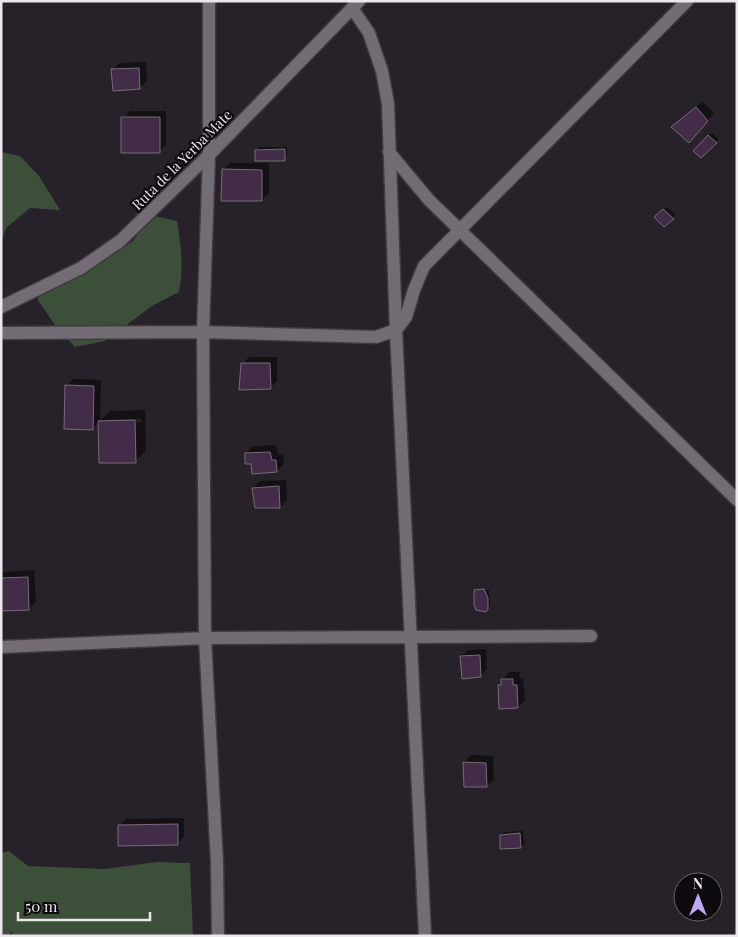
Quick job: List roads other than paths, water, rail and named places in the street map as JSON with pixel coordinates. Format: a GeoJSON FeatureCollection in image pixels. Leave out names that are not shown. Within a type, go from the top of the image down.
{"type":"FeatureCollection","features":[{"type":"Feature","properties":{"kind":"street"},"geometry":{"type":"LineString","coordinates":[[209,1],[209,155],[203,332],[206,638],[218,936]]}},
{"type":"Feature","properties":{"kind":"street"},"geometry":{"type":"LineString","coordinates":[[1,333],[203,332],[376,337],[396,330],[406,317],[424,266],[687,1]]}},
{"type":"Feature","properties":{"kind":"street"},"geometry":{"type":"LineString","coordinates":[[355,5],[369,33],[382,71],[388,104],[396,330],[425,936]]}},
{"type":"Feature","properties":{"kind":"street","name":"Ruta de la Yerba Mate"},"geometry":{"type":"LineString","coordinates":[[1,307],[80,268],[120,241],[209,155],[355,5]]}},
{"type":"Feature","properties":{"kind":"street"},"geometry":{"type":"LineString","coordinates":[[389,152],[429,200],[737,500]]}},
{"type":"Feature","properties":{"kind":"street"},"geometry":{"type":"LineString","coordinates":[[1,647],[206,638],[591,636]]}}]}
